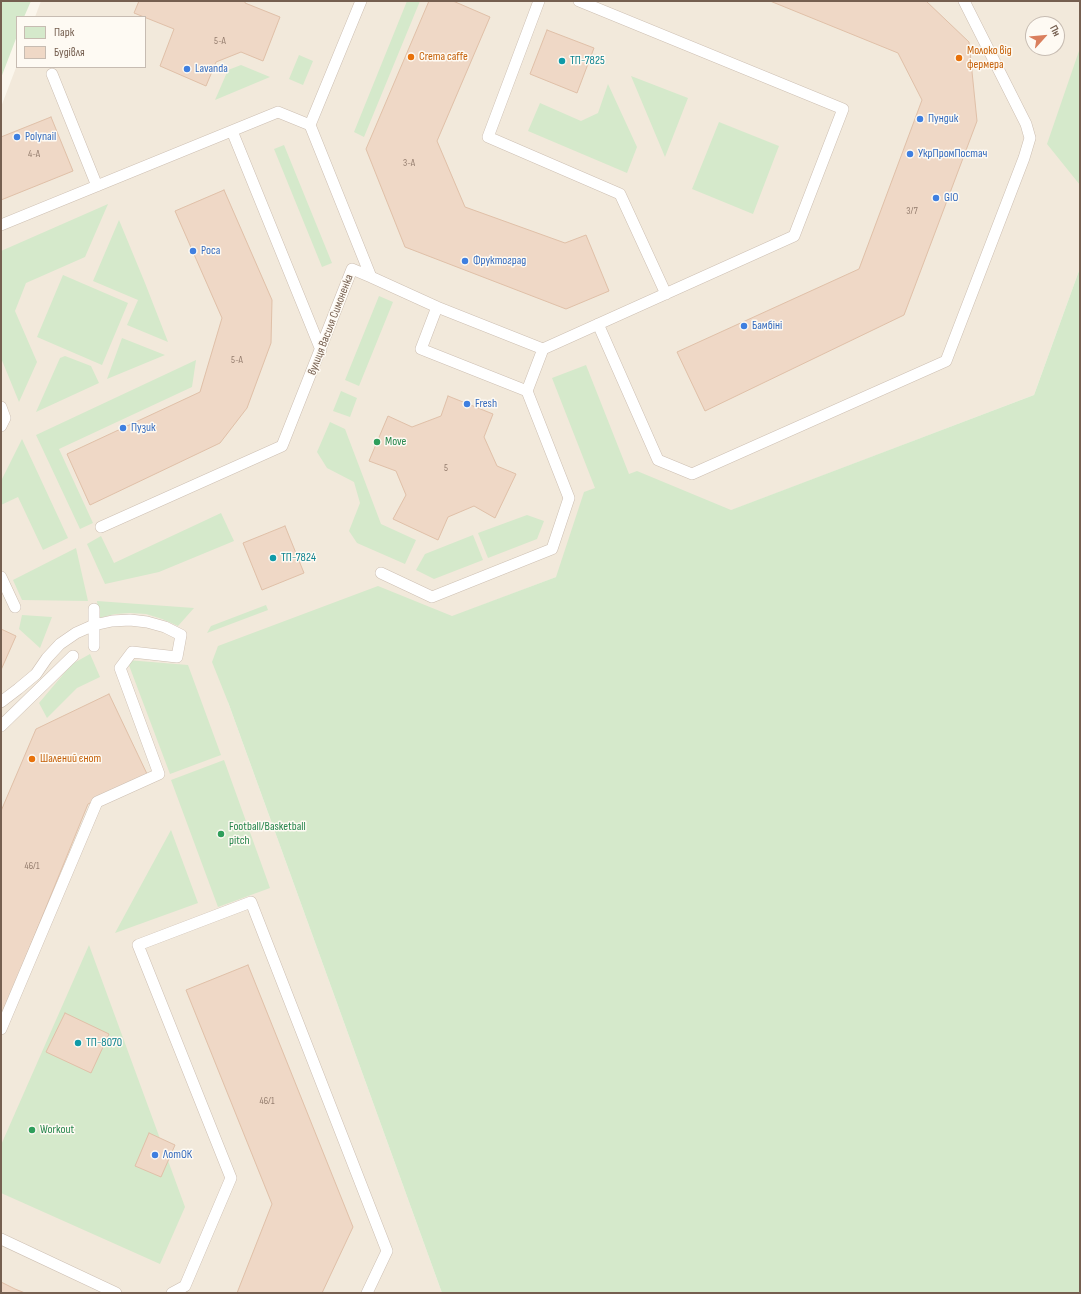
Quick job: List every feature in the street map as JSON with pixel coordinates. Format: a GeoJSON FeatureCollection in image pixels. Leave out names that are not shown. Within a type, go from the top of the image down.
{"type":"FeatureCollection","features":[{"type":"Feature","properties":{"kind":"lane"},"geometry":{"type":"LineString","coordinates":[[1,226],[278,112],[310,125],[360,1]]}},
{"type":"Feature","properties":{"kind":"lane"},"geometry":{"type":"LineString","coordinates":[[539,1],[488,137],[620,194],[666,294]]}},
{"type":"Feature","properties":{"kind":"lane"},"geometry":{"type":"LineString","coordinates":[[380,573],[432,597],[552,549],[569,498],[527,391],[543,350],[794,236],[843,109],[579,1]]}},
{"type":"Feature","properties":{"kind":"lane"},"geometry":{"type":"LineString","coordinates":[[598,324],[658,460],[692,474],[946,361],[1024,158],[1030,138],[1026,124],[964,1]]}},
{"type":"Feature","properties":{"kind":"lane"},"geometry":{"type":"LineString","coordinates":[[52,74],[97,186]]}},
{"type":"Feature","properties":{"kind":"lane","name":"вулиця Василя Симоненка"},"geometry":{"type":"LineString","coordinates":[[310,125],[371,277]]}},
{"type":"Feature","properties":{"kind":"lane"},"geometry":{"type":"LineString","coordinates":[[232,131],[321,350]]}},
{"type":"Feature","properties":{"kind":"lane","name":"вулиця Василя Симоненка"},"geometry":{"type":"LineString","coordinates":[[101,527],[282,446],[352,269],[371,277]]}},
{"type":"Feature","properties":{"kind":"lane"},"geometry":{"type":"LineString","coordinates":[[371,277],[437,307],[543,350]]}},
{"type":"Feature","properties":{"kind":"lane"},"geometry":{"type":"LineString","coordinates":[[437,307],[421,350],[527,391]]}},
{"type":"Feature","properties":{"kind":"lane"},"geometry":{"type":"LineString","coordinates":[[1,407],[5,418],[1,426]]}},
{"type":"Feature","properties":{"kind":"lane"},"geometry":{"type":"LineString","coordinates":[[1,578],[15,607]]}},
{"type":"Feature","properties":{"kind":"lane"},"geometry":{"type":"LineString","coordinates":[[94,609],[94,646]]}},
{"type":"Feature","properties":{"kind":"lane"},"geometry":{"type":"LineString","coordinates":[[1,702],[18,690],[36,674],[47,658],[60,644],[76,633],[94,626],[112,621],[147,622],[165,627],[181,635],[177,658],[132,652],[120,668],[159,774],[97,802],[1,1029]]}},
{"type":"Feature","properties":{"kind":"lane"},"geometry":{"type":"LineString","coordinates":[[1,726],[73,656]]}},
{"type":"Feature","properties":{"kind":"lane"},"geometry":{"type":"LineString","coordinates":[[172,1293],[185,1286],[231,1178],[138,945],[250,902],[387,1251],[367,1293]]}},
{"type":"Feature","properties":{"kind":"lane"},"geometry":{"type":"LineString","coordinates":[[1,1239],[116,1293]]}},
{"type":"Feature","properties":{"kind":"shaded area"},"geometry":{"type":"Polygon","coordinates":[[[41,1],[1080,1],[1080,268],[1034,395],[228,702],[442,1293],[1,1293],[1,107],[16,68],[146,68],[146,16],[35,16],[41,1]]]}},
{"type":"Feature","properties":{"kind":"green space"},"geometry":{"type":"Polygon","coordinates":[[[1,1],[31,1],[24,16],[16,16],[16,39],[1,78],[1,1]]]}},
{"type":"Feature","properties":{"kind":"green space"},"geometry":{"type":"Polygon","coordinates":[[[407,1],[420,1],[364,137],[354,132],[407,1]]]}},
{"type":"Feature","properties":{"kind":"green space"},"geometry":{"type":"Polygon","coordinates":[[[1080,48],[1080,185],[1047,144],[1080,48]]]}},
{"type":"Feature","properties":{"kind":"green space"},"geometry":{"type":"Polygon","coordinates":[[[299,55],[313,61],[303,85],[289,79],[299,55]]]}},
{"type":"Feature","properties":{"kind":"green space"},"geometry":{"type":"Polygon","coordinates":[[[241,65],[270,77],[215,100],[228,70],[241,65]]]}},
{"type":"Feature","properties":{"kind":"green space"},"geometry":{"type":"Polygon","coordinates":[[[631,76],[688,98],[665,157],[631,76]]]}},
{"type":"Feature","properties":{"kind":"green space"},"geometry":{"type":"Polygon","coordinates":[[[608,84],[637,147],[627,173],[528,131],[540,103],[581,121],[598,113],[608,84]]]}},
{"type":"Feature","properties":{"kind":"green space"},"geometry":{"type":"Polygon","coordinates":[[[719,122],[779,146],[753,214],[692,189],[719,122]]]}},
{"type":"Feature","properties":{"kind":"green space"},"geometry":{"type":"Polygon","coordinates":[[[284,145],[332,263],[322,267],[274,149],[284,145]]]}},
{"type":"Feature","properties":{"kind":"green space"},"geometry":{"type":"Polygon","coordinates":[[[108,204],[85,257],[26,283],[15,311],[37,362],[19,402],[1,358],[1,251],[108,204]]]}},
{"type":"Feature","properties":{"kind":"green space"},"geometry":{"type":"Polygon","coordinates":[[[119,220],[168,342],[127,325],[138,300],[93,281],[119,220]]]}},
{"type":"Feature","properties":{"kind":"green space"},"geometry":{"type":"Polygon","coordinates":[[[1080,268],[1080,1293],[442,1293],[228,702],[212,662],[218,646],[378,586],[452,616],[556,577],[584,492],[595,488],[552,378],[586,365],[629,474],[637,471],[731,510],[1034,395],[1080,268]]]}},
{"type":"Feature","properties":{"kind":"green space"},"geometry":{"type":"Polygon","coordinates":[[[63,275],[128,303],[102,365],[37,337],[63,275]]]}},
{"type":"Feature","properties":{"kind":"green space"},"geometry":{"type":"Polygon","coordinates":[[[379,296],[393,302],[359,386],[345,380],[379,296]]]}},
{"type":"Feature","properties":{"kind":"green space"},"geometry":{"type":"Polygon","coordinates":[[[122,338],[165,355],[107,379],[122,338]]]}},
{"type":"Feature","properties":{"kind":"green space"},"geometry":{"type":"Polygon","coordinates":[[[65,356],[91,366],[99,383],[36,412],[60,358],[65,356]]]}},
{"type":"Feature","properties":{"kind":"green space"},"geometry":{"type":"Polygon","coordinates":[[[196,360],[192,387],[59,449],[93,523],[80,529],[36,435],[196,360]]]}},
{"type":"Feature","properties":{"kind":"green space"},"geometry":{"type":"Polygon","coordinates":[[[341,391],[357,398],[350,417],[333,411],[341,391]]]}},
{"type":"Feature","properties":{"kind":"green space"},"geometry":{"type":"Polygon","coordinates":[[[330,422],[345,429],[381,524],[416,540],[405,564],[357,543],[349,531],[360,503],[354,482],[327,468],[317,452],[330,422]]]}},
{"type":"Feature","properties":{"kind":"green space"},"geometry":{"type":"Polygon","coordinates":[[[22,439],[68,538],[43,550],[18,497],[1,505],[1,481],[22,439]]]}},
{"type":"Feature","properties":{"kind":"green space"},"geometry":{"type":"Polygon","coordinates":[[[221,513],[234,541],[159,572],[105,584],[87,544],[101,536],[114,563],[221,513]]]}},
{"type":"Feature","properties":{"kind":"green space"},"geometry":{"type":"Polygon","coordinates":[[[527,515],[544,521],[537,539],[488,558],[478,533],[527,515]]]}},
{"type":"Feature","properties":{"kind":"green space"},"geometry":{"type":"Polygon","coordinates":[[[473,535],[483,560],[434,579],[416,570],[425,554],[473,535]]]}},
{"type":"Feature","properties":{"kind":"green space"},"geometry":{"type":"Polygon","coordinates":[[[76,548],[88,601],[22,600],[13,580],[76,548]]]}},
{"type":"Feature","properties":{"kind":"green space"},"geometry":{"type":"Polygon","coordinates":[[[97,601],[194,608],[178,626],[146,614],[115,614],[99,618],[97,601]]]}},
{"type":"Feature","properties":{"kind":"green space"},"geometry":{"type":"Polygon","coordinates":[[[266,605],[268,610],[207,633],[211,626],[266,605]]]}},
{"type":"Feature","properties":{"kind":"green space"},"geometry":{"type":"Polygon","coordinates":[[[22,615],[52,617],[40,648],[19,629],[22,615]]]}},
{"type":"Feature","properties":{"kind":"green space"},"geometry":{"type":"Polygon","coordinates":[[[90,654],[100,677],[77,688],[47,718],[39,703],[72,664],[90,654]]]}},
{"type":"Feature","properties":{"kind":"green space"},"geometry":{"type":"Polygon","coordinates":[[[127,660],[188,665],[221,755],[170,774],[127,660]]]}},
{"type":"Feature","properties":{"kind":"green space","name":"Football/Basketball pitch"},"geometry":{"type":"Polygon","coordinates":[[[224,760],[270,888],[218,907],[171,780],[224,760]]]}},
{"type":"Feature","properties":{"kind":"green space"},"geometry":{"type":"Polygon","coordinates":[[[171,830],[198,903],[115,933],[171,830]]]}},
{"type":"Feature","properties":{"kind":"green space"},"geometry":{"type":"Polygon","coordinates":[[[89,945],[185,1207],[160,1264],[1,1193],[1,1145],[89,945]]]}},
{"type":"Feature","properties":{"kind":"building"},"geometry":{"type":"Polygon","coordinates":[[[139,1],[245,1],[245,3],[280,17],[263,61],[241,52],[216,62],[206,86],[160,66],[174,29],[146,18],[146,16],[134,13],[139,1]]]}},
{"type":"Feature","properties":{"kind":"building"},"geometry":{"type":"Polygon","coordinates":[[[429,1],[453,1],[490,17],[437,141],[465,207],[565,243],[586,235],[609,291],[566,309],[405,247],[366,149],[429,1]]]}},
{"type":"Feature","properties":{"kind":"building"},"geometry":{"type":"Polygon","coordinates":[[[770,1],[926,1],[969,42],[977,121],[904,315],[705,411],[677,352],[859,269],[922,100],[898,53],[770,1]]]}},
{"type":"Feature","properties":{"kind":"building","name":"ТП-7825"},"geometry":{"type":"Polygon","coordinates":[[[547,30],[594,48],[577,93],[530,74],[547,30]]]}},
{"type":"Feature","properties":{"kind":"building"},"geometry":{"type":"Polygon","coordinates":[[[51,117],[73,171],[1,200],[1,137],[51,117]]]}},
{"type":"Feature","properties":{"kind":"building"},"geometry":{"type":"Polygon","coordinates":[[[224,190],[272,300],[271,343],[247,408],[220,443],[90,505],[67,454],[200,392],[222,318],[175,211],[224,190]]]}},
{"type":"Feature","properties":{"kind":"building"},"geometry":{"type":"Polygon","coordinates":[[[448,396],[493,414],[484,437],[497,466],[516,474],[495,518],[474,506],[448,517],[438,540],[393,519],[406,495],[396,471],[369,461],[388,416],[412,427],[441,416],[448,396]]]}},
{"type":"Feature","properties":{"kind":"building","name":"ТП-7824"},"geometry":{"type":"Polygon","coordinates":[[[285,526],[304,573],[262,590],[243,543],[285,526]]]}},
{"type":"Feature","properties":{"kind":"building"},"geometry":{"type":"Polygon","coordinates":[[[1,629],[16,636],[1,670],[1,629]]]}},
{"type":"Feature","properties":{"kind":"building"},"geometry":{"type":"Polygon","coordinates":[[[109,694],[148,776],[88,804],[1,1018],[1,811],[36,729],[109,694]]]}},
{"type":"Feature","properties":{"kind":"building"},"geometry":{"type":"Polygon","coordinates":[[[248,965],[353,1227],[322,1293],[237,1293],[272,1204],[186,990],[248,965]]]}},
{"type":"Feature","properties":{"kind":"building","name":"ТП-8070"},"geometry":{"type":"Polygon","coordinates":[[[65,1013],[109,1034],[91,1073],[46,1052],[65,1013]]]}},
{"type":"Feature","properties":{"kind":"building","name":"ЛотОК"},"geometry":{"type":"Polygon","coordinates":[[[149,1133],[175,1145],[161,1177],[135,1166],[149,1133]]]}},
{"type":"Feature","properties":{"kind":"building"},"geometry":{"type":"Polygon","coordinates":[[[1,1282],[15,1289],[25,1293],[1,1293],[1,1282]]]}},
{"type":"Feature","properties":{"kind":"place","name":"Crema caffe"},"geometry":{"type":"Point","coordinates":[411,57]}},
{"type":"Feature","properties":{"kind":"place","name":"Молоко від фермера"},"geometry":{"type":"Point","coordinates":[959,58]}},
{"type":"Feature","properties":{"kind":"place","name":"ТП-7825"},"geometry":{"type":"Point","coordinates":[562,61]}},
{"type":"Feature","properties":{"kind":"place","name":"Lavanda"},"geometry":{"type":"Point","coordinates":[187,69]}},
{"type":"Feature","properties":{"kind":"place","name":"Пундик"},"geometry":{"type":"Point","coordinates":[920,119]}},
{"type":"Feature","properties":{"kind":"place","name":"Polynail"},"geometry":{"type":"Point","coordinates":[17,137]}},
{"type":"Feature","properties":{"kind":"place","name":"УкрПромПостач"},"geometry":{"type":"Point","coordinates":[910,154]}},
{"type":"Feature","properties":{"kind":"place","name":"GIO"},"geometry":{"type":"Point","coordinates":[936,198]}},
{"type":"Feature","properties":{"kind":"place","name":"Роса"},"geometry":{"type":"Point","coordinates":[193,251]}},
{"type":"Feature","properties":{"kind":"place","name":"Фруктоград"},"geometry":{"type":"Point","coordinates":[465,261]}},
{"type":"Feature","properties":{"kind":"place","name":"Бамбіні"},"geometry":{"type":"Point","coordinates":[744,326]}},
{"type":"Feature","properties":{"kind":"place","name":"Fresh"},"geometry":{"type":"Point","coordinates":[467,404]}},
{"type":"Feature","properties":{"kind":"place","name":"Пузик"},"geometry":{"type":"Point","coordinates":[123,428]}},
{"type":"Feature","properties":{"kind":"place","name":"Move"},"geometry":{"type":"Point","coordinates":[377,442]}},
{"type":"Feature","properties":{"kind":"place","name":"ТП-7824"},"geometry":{"type":"Point","coordinates":[273,558]}},
{"type":"Feature","properties":{"kind":"place","name":"Шалений єнот"},"geometry":{"type":"Point","coordinates":[32,759]}},
{"type":"Feature","properties":{"kind":"place","name":"Football/Basketball pitch"},"geometry":{"type":"Point","coordinates":[221,834]}},
{"type":"Feature","properties":{"kind":"place","name":"ТП-8070"},"geometry":{"type":"Point","coordinates":[78,1043]}},
{"type":"Feature","properties":{"kind":"place","name":"Workout"},"geometry":{"type":"Point","coordinates":[32,1130]}},
{"type":"Feature","properties":{"kind":"place","name":"ЛотОК"},"geometry":{"type":"Point","coordinates":[155,1155]}}]}
